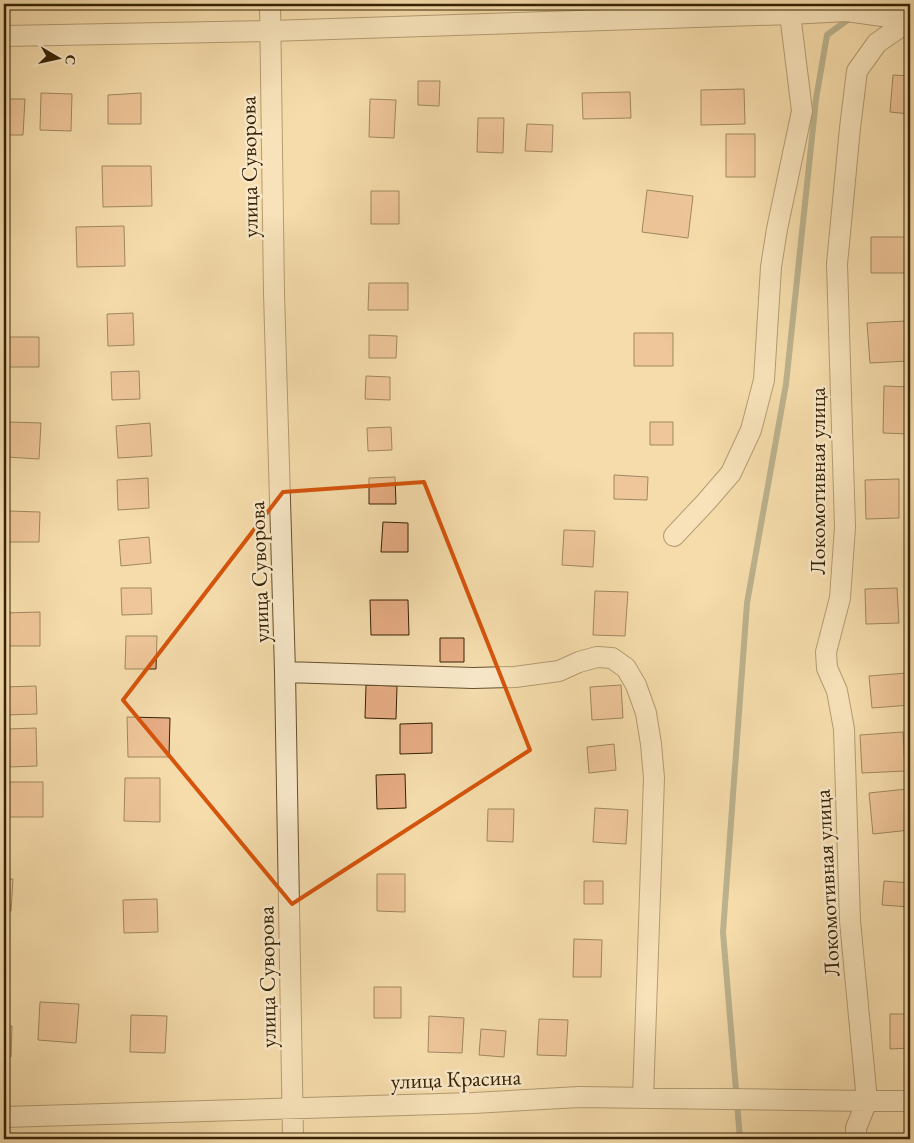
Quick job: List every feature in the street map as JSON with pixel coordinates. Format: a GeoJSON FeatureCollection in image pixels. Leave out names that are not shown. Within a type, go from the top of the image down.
{"type":"FeatureCollection","features":[{"type":"Feature","properties":{"kind":"street","name":"улица Суворова"},"geometry":{"type":"LineString","coordinates":[[270,4],[274,293],[286,672],[293,1139]]}},
{"type":"Feature","properties":{"kind":"street"},"geometry":{"type":"LineString","coordinates":[[674,536],[731,473],[751,430],[764,380],[771,267],[777,229],[802,111],[790,9]]}},
{"type":"Feature","properties":{"kind":"street"},"geometry":{"type":"LineString","coordinates":[[4,36],[270,31],[790,9],[848,11],[910,20]]}},
{"type":"Feature","properties":{"kind":"street","name":"Локомотивная улица"},"geometry":{"type":"LineString","coordinates":[[856,1139],[856,1128],[867,1101],[850,921],[844,729],[837,691],[827,668],[826,652],[840,598],[845,527],[837,264],[850,128],[858,71],[877,43],[910,20]]}},
{"type":"Feature","properties":{"kind":"street"},"geometry":{"type":"LineString","coordinates":[[286,672],[473,678],[515,677],[559,671],[579,662],[597,657],[612,658],[626,668],[636,685],[646,713],[654,778],[643,1098]]}},
{"type":"Feature","properties":{"kind":"street","name":"улица Красина"},"geometry":{"type":"LineString","coordinates":[[4,1117],[463,1103],[579,1097],[910,1101]]}},
{"type":"Feature","properties":{"kind":"highlighted area"},"geometry":{"type":"Polygon","coordinates":[[[424,482],[530,750],[292,904],[123,700],[283,492],[424,482]]]}},
{"type":"Feature","properties":{"kind":"building"},"geometry":{"type":"Polygon","coordinates":[[[893,75],[910,76],[910,114],[890,112],[893,75]]]}},
{"type":"Feature","properties":{"kind":"building"},"geometry":{"type":"Polygon","coordinates":[[[418,81],[440,81],[439,106],[418,105],[418,81]]]}},
{"type":"Feature","properties":{"kind":"building"},"geometry":{"type":"Polygon","coordinates":[[[744,89],[745,124],[701,125],[701,90],[744,89]]]}},
{"type":"Feature","properties":{"kind":"building"},"geometry":{"type":"Polygon","coordinates":[[[630,92],[631,118],[583,119],[582,93],[630,92]]]}},
{"type":"Feature","properties":{"kind":"building"},"geometry":{"type":"Polygon","coordinates":[[[41,93],[72,94],[71,131],[40,130],[41,93]]]}},
{"type":"Feature","properties":{"kind":"building"},"geometry":{"type":"Polygon","coordinates":[[[141,93],[141,124],[108,124],[108,95],[141,93]]]}},
{"type":"Feature","properties":{"kind":"building"},"geometry":{"type":"Polygon","coordinates":[[[4,99],[25,99],[23,135],[4,135],[4,99]]]}},
{"type":"Feature","properties":{"kind":"building"},"geometry":{"type":"Polygon","coordinates":[[[370,99],[396,100],[394,138],[369,137],[370,99]]]}},
{"type":"Feature","properties":{"kind":"building"},"geometry":{"type":"Polygon","coordinates":[[[478,118],[504,118],[503,153],[477,152],[478,118]]]}},
{"type":"Feature","properties":{"kind":"building"},"geometry":{"type":"Polygon","coordinates":[[[527,124],[553,125],[552,152],[525,151],[527,124]]]}},
{"type":"Feature","properties":{"kind":"building"},"geometry":{"type":"Polygon","coordinates":[[[726,134],[755,134],[755,177],[726,177],[726,134]]]}},
{"type":"Feature","properties":{"kind":"building"},"geometry":{"type":"Polygon","coordinates":[[[102,166],[151,166],[152,206],[103,207],[102,166]]]}},
{"type":"Feature","properties":{"kind":"building"},"geometry":{"type":"Polygon","coordinates":[[[647,190],[693,196],[688,238],[642,232],[647,190]]]}},
{"type":"Feature","properties":{"kind":"building"},"geometry":{"type":"Polygon","coordinates":[[[371,191],[399,191],[399,224],[371,224],[371,191]]]}},
{"type":"Feature","properties":{"kind":"building"},"geometry":{"type":"Polygon","coordinates":[[[124,226],[125,266],[77,267],[76,227],[124,226]]]}},
{"type":"Feature","properties":{"kind":"building"},"geometry":{"type":"Polygon","coordinates":[[[871,237],[908,237],[908,273],[871,273],[871,237]]]}},
{"type":"Feature","properties":{"kind":"building"},"geometry":{"type":"Polygon","coordinates":[[[4,257],[8,257],[8,281],[4,281],[4,257]]]}},
{"type":"Feature","properties":{"kind":"building"},"geometry":{"type":"Polygon","coordinates":[[[369,283],[408,283],[408,310],[368,310],[369,283]]]}},
{"type":"Feature","properties":{"kind":"building"},"geometry":{"type":"Polygon","coordinates":[[[133,313],[134,345],[108,346],[107,314],[133,313]]]}},
{"type":"Feature","properties":{"kind":"building"},"geometry":{"type":"Polygon","coordinates":[[[906,321],[908,361],[870,363],[867,323],[906,321]]]}},
{"type":"Feature","properties":{"kind":"building"},"geometry":{"type":"Polygon","coordinates":[[[634,333],[673,333],[673,366],[634,366],[634,333]]]}},
{"type":"Feature","properties":{"kind":"building"},"geometry":{"type":"Polygon","coordinates":[[[369,335],[397,336],[396,358],[369,358],[369,335]]]}},
{"type":"Feature","properties":{"kind":"building"},"geometry":{"type":"Polygon","coordinates":[[[5,337],[39,337],[39,367],[5,367],[5,337]]]}},
{"type":"Feature","properties":{"kind":"building"},"geometry":{"type":"Polygon","coordinates":[[[139,371],[140,399],[112,400],[111,372],[139,371]]]}},
{"type":"Feature","properties":{"kind":"building"},"geometry":{"type":"Polygon","coordinates":[[[366,376],[390,377],[390,400],[365,399],[366,376]]]}},
{"type":"Feature","properties":{"kind":"building"},"geometry":{"type":"Polygon","coordinates":[[[884,386],[910,387],[910,434],[883,433],[884,386]]]}},
{"type":"Feature","properties":{"kind":"building"},"geometry":{"type":"Polygon","coordinates":[[[8,422],[41,423],[39,459],[7,457],[8,422]]]}},
{"type":"Feature","properties":{"kind":"building"},"geometry":{"type":"Polygon","coordinates":[[[650,422],[673,422],[673,445],[650,445],[650,422]]]}},
{"type":"Feature","properties":{"kind":"building"},"geometry":{"type":"Polygon","coordinates":[[[150,423],[152,456],[118,458],[116,426],[150,423]]]}},
{"type":"Feature","properties":{"kind":"building"},"geometry":{"type":"Polygon","coordinates":[[[391,427],[392,450],[368,451],[367,428],[391,427]]]}},
{"type":"Feature","properties":{"kind":"building"},"geometry":{"type":"Polygon","coordinates":[[[614,475],[648,477],[647,500],[614,499],[614,475]]]}},
{"type":"Feature","properties":{"kind":"building"},"geometry":{"type":"Polygon","coordinates":[[[395,477],[396,504],[369,504],[369,478],[395,477]]]}},
{"type":"Feature","properties":{"kind":"building"},"geometry":{"type":"Polygon","coordinates":[[[148,478],[149,508],[118,510],[117,480],[148,478]]]}},
{"type":"Feature","properties":{"kind":"building"},"geometry":{"type":"Polygon","coordinates":[[[899,479],[899,518],[866,519],[865,480],[899,479]]]}},
{"type":"Feature","properties":{"kind":"building"},"geometry":{"type":"Polygon","coordinates":[[[8,511],[40,512],[39,542],[7,542],[8,511]]]}},
{"type":"Feature","properties":{"kind":"building"},"geometry":{"type":"Polygon","coordinates":[[[383,522],[408,523],[408,552],[381,552],[383,522]]]}},
{"type":"Feature","properties":{"kind":"building"},"geometry":{"type":"Polygon","coordinates":[[[564,530],[595,531],[593,567],[562,565],[564,530]]]}},
{"type":"Feature","properties":{"kind":"building"},"geometry":{"type":"Polygon","coordinates":[[[149,537],[151,563],[121,566],[119,540],[149,537]]]}},
{"type":"Feature","properties":{"kind":"building"},"geometry":{"type":"Polygon","coordinates":[[[121,588],[151,588],[152,614],[122,615],[121,588]]]}},
{"type":"Feature","properties":{"kind":"building"},"geometry":{"type":"Polygon","coordinates":[[[897,588],[899,623],[866,624],[865,589],[897,588]]]}},
{"type":"Feature","properties":{"kind":"building"},"geometry":{"type":"Polygon","coordinates":[[[595,591],[628,592],[625,636],[593,635],[595,591]]]}},
{"type":"Feature","properties":{"kind":"building"},"geometry":{"type":"Polygon","coordinates":[[[370,600],[408,600],[409,635],[371,635],[370,600]]]}},
{"type":"Feature","properties":{"kind":"building"},"geometry":{"type":"Polygon","coordinates":[[[40,612],[40,646],[5,646],[4,613],[40,612]]]}},
{"type":"Feature","properties":{"kind":"building"},"geometry":{"type":"Polygon","coordinates":[[[126,636],[157,636],[156,669],[125,669],[126,636]]]}},
{"type":"Feature","properties":{"kind":"building"},"geometry":{"type":"Polygon","coordinates":[[[440,638],[464,638],[464,662],[440,662],[440,638]]]}},
{"type":"Feature","properties":{"kind":"building"},"geometry":{"type":"Polygon","coordinates":[[[907,673],[910,705],[872,708],[869,676],[907,673]]]}},
{"type":"Feature","properties":{"kind":"building"},"geometry":{"type":"Polygon","coordinates":[[[366,685],[397,686],[396,719],[365,718],[366,685]]]}},
{"type":"Feature","properties":{"kind":"building"},"geometry":{"type":"Polygon","coordinates":[[[621,685],[623,718],[592,720],[590,687],[621,685]]]}},
{"type":"Feature","properties":{"kind":"building"},"geometry":{"type":"Polygon","coordinates":[[[36,686],[37,714],[5,715],[4,687],[36,686]]]}},
{"type":"Feature","properties":{"kind":"building"},"geometry":{"type":"Polygon","coordinates":[[[127,717],[170,718],[169,757],[128,757],[127,717]]]}},
{"type":"Feature","properties":{"kind":"building"},"geometry":{"type":"Polygon","coordinates":[[[432,723],[432,753],[400,754],[400,724],[432,723]]]}},
{"type":"Feature","properties":{"kind":"building"},"geometry":{"type":"Polygon","coordinates":[[[36,728],[37,766],[9,767],[8,729],[36,728]]]}},
{"type":"Feature","properties":{"kind":"building"},"geometry":{"type":"Polygon","coordinates":[[[903,732],[905,771],[862,773],[860,735],[903,732]]]}},
{"type":"Feature","properties":{"kind":"building"},"geometry":{"type":"Polygon","coordinates":[[[614,744],[616,770],[589,773],[587,747],[614,744]]]}},
{"type":"Feature","properties":{"kind":"building"},"geometry":{"type":"Polygon","coordinates":[[[405,774],[406,808],[377,809],[376,775],[405,774]]]}},
{"type":"Feature","properties":{"kind":"building"},"geometry":{"type":"Polygon","coordinates":[[[125,778],[160,778],[160,822],[124,821],[125,778]]]}},
{"type":"Feature","properties":{"kind":"building"},"geometry":{"type":"Polygon","coordinates":[[[7,782],[43,782],[43,817],[7,817],[7,782]]]}},
{"type":"Feature","properties":{"kind":"building"},"geometry":{"type":"Polygon","coordinates":[[[907,789],[910,830],[873,834],[869,793],[907,789]]]}},
{"type":"Feature","properties":{"kind":"building"},"geometry":{"type":"Polygon","coordinates":[[[595,808],[628,810],[626,844],[593,842],[595,808]]]}},
{"type":"Feature","properties":{"kind":"building"},"geometry":{"type":"Polygon","coordinates":[[[488,809],[514,809],[513,842],[487,841],[488,809]]]}},
{"type":"Feature","properties":{"kind":"building"},"geometry":{"type":"Polygon","coordinates":[[[377,874],[405,874],[405,912],[377,911],[377,874]]]}},
{"type":"Feature","properties":{"kind":"building"},"geometry":{"type":"Polygon","coordinates":[[[4,879],[13,879],[11,911],[4,911],[4,879]]]}},
{"type":"Feature","properties":{"kind":"building"},"geometry":{"type":"Polygon","coordinates":[[[584,881],[603,881],[603,904],[584,904],[584,881]]]}},
{"type":"Feature","properties":{"kind":"building"},"geometry":{"type":"Polygon","coordinates":[[[884,881],[910,883],[910,907],[882,905],[884,881]]]}},
{"type":"Feature","properties":{"kind":"building"},"geometry":{"type":"Polygon","coordinates":[[[157,899],[158,932],[124,933],[123,900],[157,899]]]}},
{"type":"Feature","properties":{"kind":"building"},"geometry":{"type":"Polygon","coordinates":[[[574,939],[602,940],[601,977],[573,977],[574,939]]]}},
{"type":"Feature","properties":{"kind":"building"},"geometry":{"type":"Polygon","coordinates":[[[374,987],[401,987],[401,1018],[374,1018],[374,987]]]}},
{"type":"Feature","properties":{"kind":"building"},"geometry":{"type":"Polygon","coordinates":[[[40,1002],[79,1004],[76,1043],[38,1040],[40,1002]]]}},
{"type":"Feature","properties":{"kind":"building"},"geometry":{"type":"Polygon","coordinates":[[[890,1014],[910,1014],[910,1048],[890,1049],[890,1014]]]}},
{"type":"Feature","properties":{"kind":"building"},"geometry":{"type":"Polygon","coordinates":[[[131,1015],[167,1016],[165,1053],[130,1052],[131,1015]]]}},
{"type":"Feature","properties":{"kind":"building"},"geometry":{"type":"Polygon","coordinates":[[[429,1016],[464,1018],[462,1053],[428,1052],[429,1016]]]}},
{"type":"Feature","properties":{"kind":"building"},"geometry":{"type":"Polygon","coordinates":[[[539,1019],[568,1020],[566,1056],[537,1055],[539,1019]]]}},
{"type":"Feature","properties":{"kind":"building"},"geometry":{"type":"Polygon","coordinates":[[[4,1026],[12,1026],[11,1057],[4,1057],[4,1026]]]}},
{"type":"Feature","properties":{"kind":"building"},"geometry":{"type":"Polygon","coordinates":[[[481,1029],[506,1031],[504,1057],[479,1055],[481,1029]]]}},
{"type":"Feature","properties":{"kind":"waterway"},"geometry":{"type":"LineString","coordinates":[[740,1139],[723,932],[747,603],[786,384],[816,99],[827,35],[853,16]]}}]}
